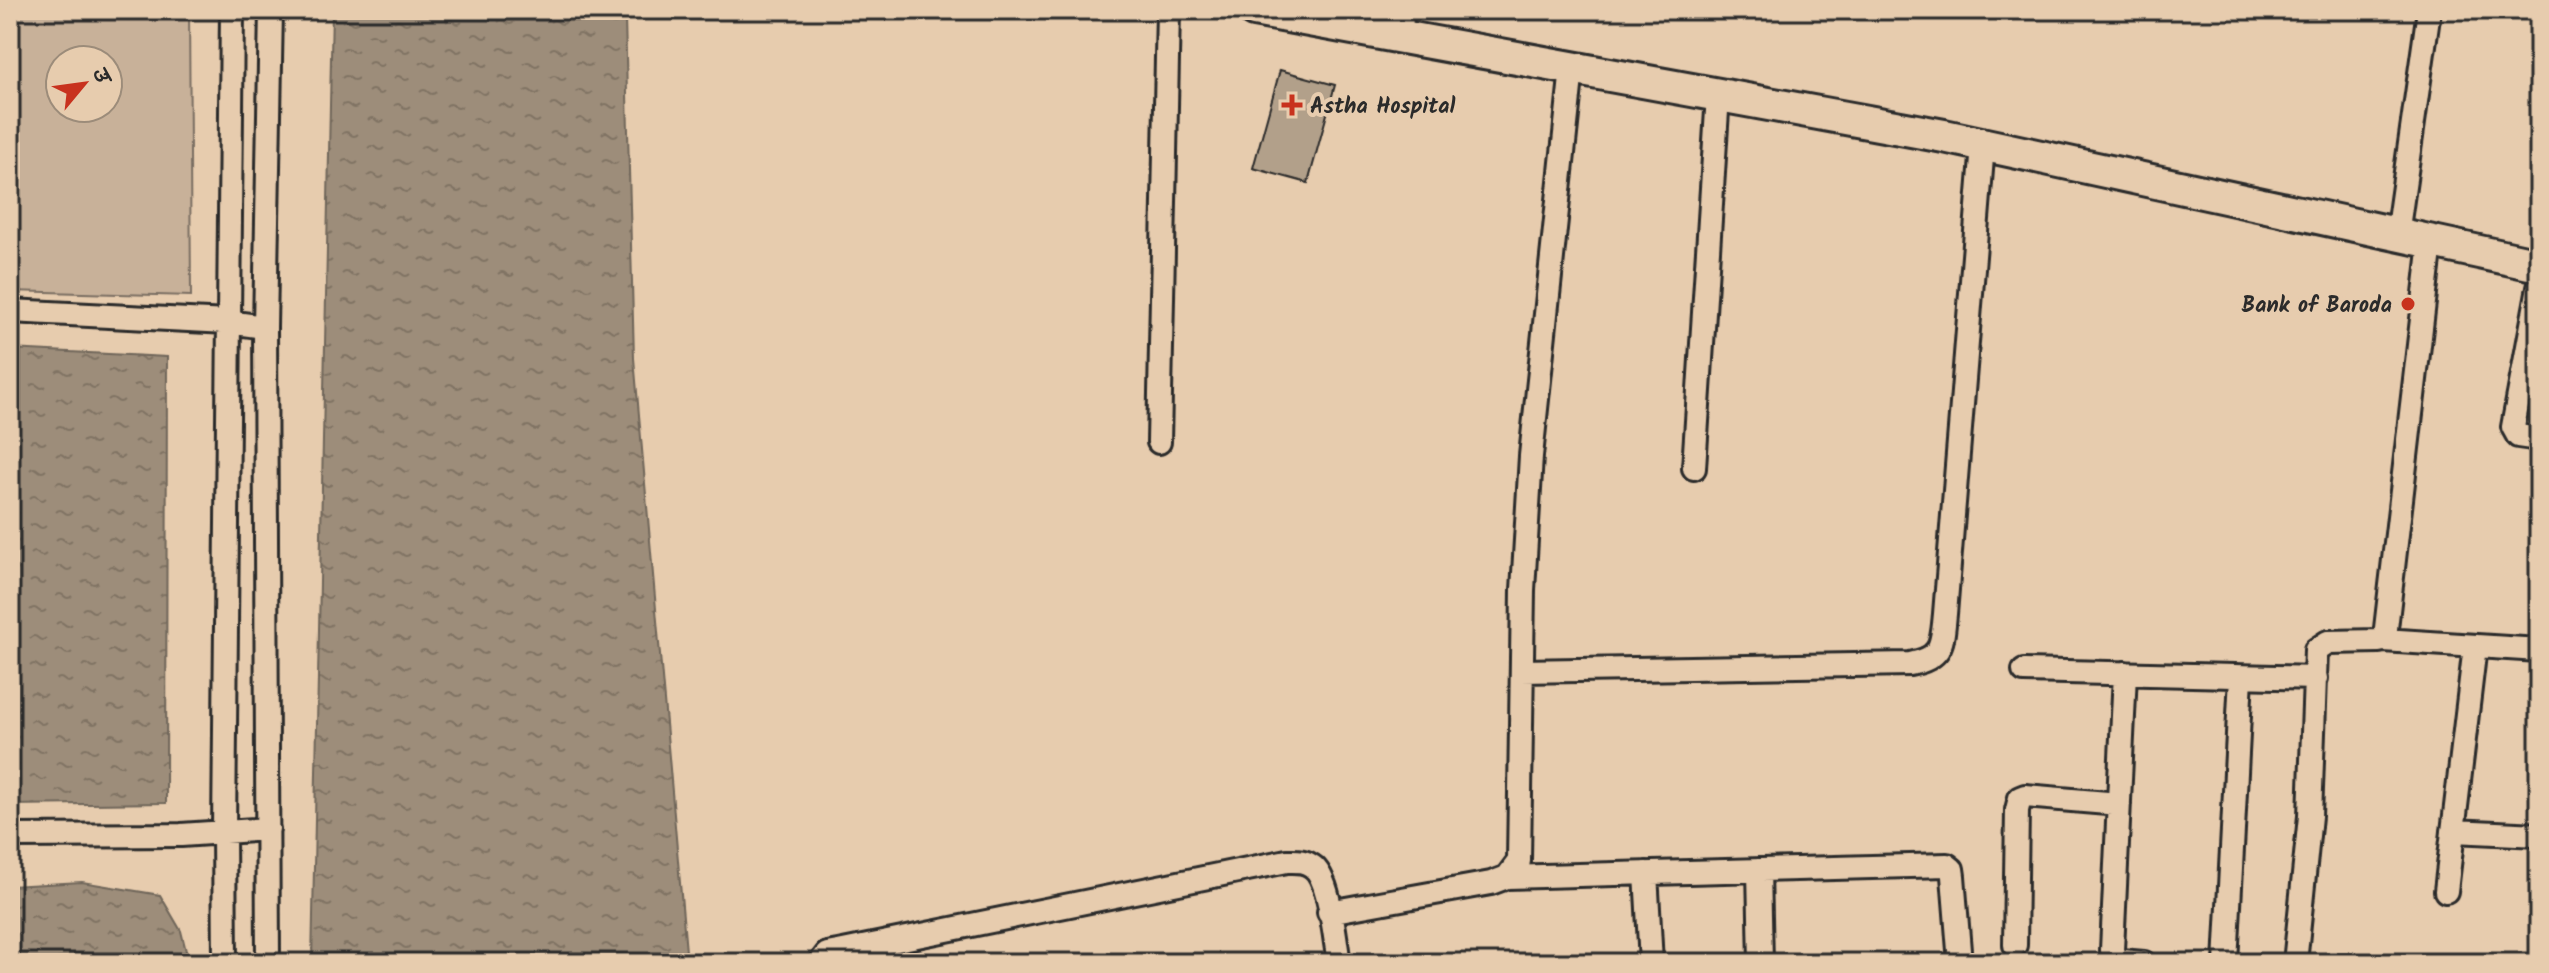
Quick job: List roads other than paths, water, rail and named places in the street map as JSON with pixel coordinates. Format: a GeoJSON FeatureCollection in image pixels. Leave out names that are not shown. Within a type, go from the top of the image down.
{"type":"FeatureCollection","features":[{"type":"Feature","properties":{"kind":"highway"},"geometry":{"type":"LineString","coordinates":[[1254,10],[1402,24],[1572,68],[1983,145],[2539,265]]}},
{"type":"Feature","properties":{"kind":"street"},"geometry":{"type":"LineString","coordinates":[[225,963],[232,10]]}},
{"type":"Feature","properties":{"kind":"street"},"geometry":{"type":"LineString","coordinates":[[268,963],[265,327],[271,10]]}},
{"type":"Feature","properties":{"kind":"street"},"geometry":{"type":"LineString","coordinates":[[1159,442],[1168,10]]}},
{"type":"Feature","properties":{"kind":"street"},"geometry":{"type":"LineString","coordinates":[[2397,235],[2429,10]]}},
{"type":"Feature","properties":{"kind":"street"},"geometry":{"type":"LineString","coordinates":[[1507,877],[1519,861],[1521,847],[1523,590],[1536,392],[1572,68]]}},
{"type":"Feature","properties":{"kind":"street"},"geometry":{"type":"LineString","coordinates":[[1694,468],[1718,95]]}},
{"type":"Feature","properties":{"kind":"street"},"geometry":{"type":"LineString","coordinates":[[1522,671],[1910,664],[1928,661],[1937,653],[1945,614],[1983,145]]}},
{"type":"Feature","properties":{"kind":"street"},"geometry":{"type":"LineString","coordinates":[[2383,640],[2431,242]]}},
{"type":"Feature","properties":{"kind":"street"},"geometry":{"type":"LineString","coordinates":[[2539,287],[2513,427],[2518,436],[2539,439]]}},
{"type":"Feature","properties":{"kind":"street"},"geometry":{"type":"LineString","coordinates":[[10,311],[228,322],[265,327]]}},
{"type":"Feature","properties":{"kind":"street"},"geometry":{"type":"LineString","coordinates":[[2295,963],[2310,816],[2316,650],[2328,642],[2383,640],[2539,650]]}},
{"type":"Feature","properties":{"kind":"street"},"geometry":{"type":"LineString","coordinates":[[2446,891],[2475,646]]}},
{"type":"Feature","properties":{"kind":"street"},"geometry":{"type":"LineString","coordinates":[[2024,671],[2316,678]]}},
{"type":"Feature","properties":{"kind":"street"},"geometry":{"type":"LineString","coordinates":[[2125,673],[2112,950],[2114,957],[2121,961],[2144,963]]}},
{"type":"Feature","properties":{"kind":"street"},"geometry":{"type":"LineString","coordinates":[[2226,963],[2241,677]]}},
{"type":"Feature","properties":{"kind":"street"},"geometry":{"type":"LineString","coordinates":[[2015,945],[2017,810],[2020,798],[2119,804]]}},
{"type":"Feature","properties":{"kind":"street"},"geometry":{"type":"LineString","coordinates":[[10,836],[268,829]]}},
{"type":"Feature","properties":{"kind":"street"},"geometry":{"type":"LineString","coordinates":[[2453,831],[2539,835]]}},
{"type":"Feature","properties":{"kind":"street"},"geometry":{"type":"LineString","coordinates":[[820,963],[827,954],[1287,861],[1302,861],[1314,867],[1323,882],[1339,963]]}},
{"type":"Feature","properties":{"kind":"street"},"geometry":{"type":"LineString","coordinates":[[1329,912],[1491,883],[1507,877],[1947,865],[1952,869],[1953,876],[1960,963]]}},
{"type":"Feature","properties":{"kind":"street"},"geometry":{"type":"LineString","coordinates":[[1759,870],[1761,963]]}},
{"type":"Feature","properties":{"kind":"street"},"geometry":{"type":"LineString","coordinates":[[1646,873],[1651,963]]}},
{"type":"Feature","properties":{"kind":"water"},"geometry":{"type":"Polygon","coordinates":[[[332,10],[527,10],[625,18],[634,358],[687,963],[312,963],[332,10]]]}},
{"type":"Feature","properties":{"kind":"water"},"geometry":{"type":"Polygon","coordinates":[[[10,349],[167,357],[166,803],[10,805],[10,349]]]}},
{"type":"Feature","properties":{"kind":"water"},"geometry":{"type":"Polygon","coordinates":[[[82,882],[160,895],[181,931],[189,963],[10,963],[10,886],[82,882]]]}},
{"type":"Feature","properties":{"kind":"place","name":"Astha Hospital"},"geometry":{"type":"Point","coordinates":[1292,105]}},
{"type":"Feature","properties":{"kind":"place","name":"Bank of Baroda"},"geometry":{"type":"Point","coordinates":[2408,304]}}]}
